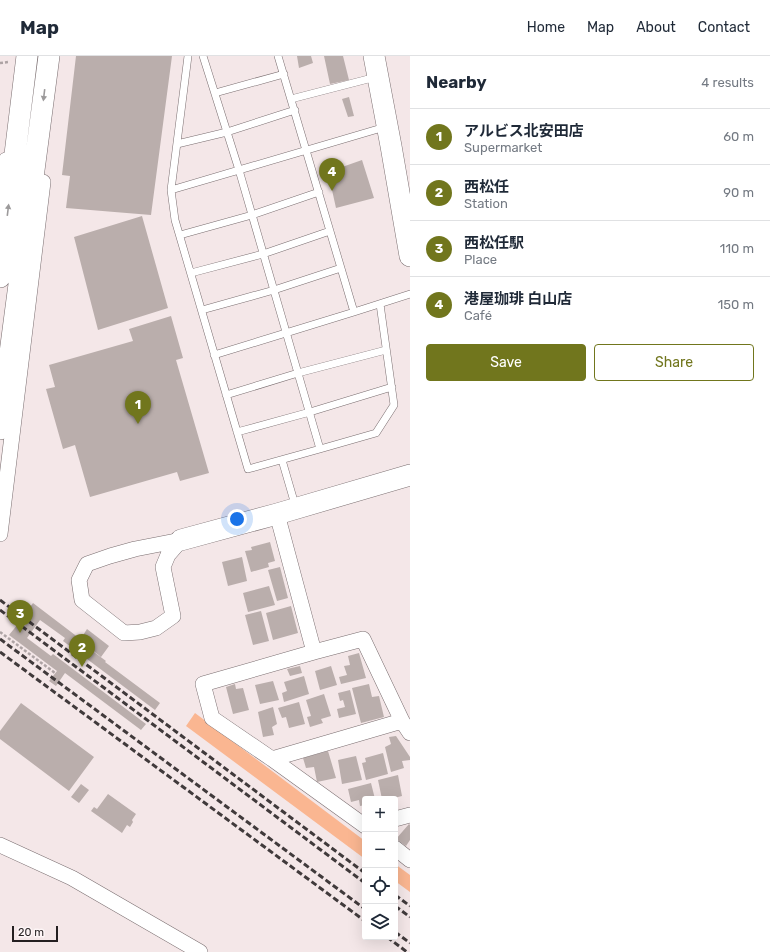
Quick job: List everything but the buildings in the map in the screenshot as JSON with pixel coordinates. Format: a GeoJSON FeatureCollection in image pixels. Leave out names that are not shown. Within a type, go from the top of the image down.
{"type":"FeatureCollection","features":[{"type":"Feature","properties":{"kind":"street"},"geometry":{"type":"LineString","coordinates":[[0,277],[20,105],[28,56]]}},
{"type":"Feature","properties":{"kind":"street"},"geometry":{"type":"LineString","coordinates":[[0,429],[49,56]]}},
{"type":"Feature","properties":{"kind":"street"},"geometry":{"type":"LineString","coordinates":[[374,56],[410,256]]}},
{"type":"Feature","properties":{"kind":"street"},"geometry":{"type":"LineString","coordinates":[[0,185],[20,105]]}},
{"type":"Feature","properties":{"kind":"street"},"geometry":{"type":"LineString","coordinates":[[0,534],[43,177],[41,118]]}},
{"type":"Feature","properties":{"kind":"street"},"geometry":{"type":"LineString","coordinates":[[181,540],[168,555],[163,567],[174,616],[156,628],[140,632],[124,633],[82,600],[78,580],[87,564],[134,549],[181,540],[287,511],[410,475]]}},
{"type":"Feature","properties":{"kind":"street"},"geometry":{"type":"LineString","coordinates":[[287,511],[314,652]]}},
{"type":"Feature","properties":{"kind":"street"},"geometry":{"type":"LineString","coordinates":[[272,759],[406,727],[363,639],[203,684],[212,718],[362,824]]}},
{"type":"Feature","properties":{"kind":"street"},"geometry":{"type":"LineString","coordinates":[[398,819],[410,815]]}},
{"type":"Feature","properties":{"kind":"street"},"geometry":{"type":"LineString","coordinates":[[0,845],[72,878],[200,952]]}},
{"type":"Feature","properties":{"kind":"street"},"geometry":{"type":"LineString","coordinates":[[398,850],[410,860]]}},
{"type":"Feature","properties":{"kind":"lane"},"geometry":{"type":"LineString","coordinates":[[188,56],[171,190],[175,220],[248,470],[376,433],[394,405],[380,304]]}},
{"type":"Feature","properties":{"kind":"lane"},"geometry":{"type":"LineString","coordinates":[[204,56],[239,170],[320,449]]}},
{"type":"Feature","properties":{"kind":"lane"},"geometry":{"type":"LineString","coordinates":[[278,56],[354,312]]}},
{"type":"Feature","properties":{"kind":"lane"},"geometry":{"type":"LineString","coordinates":[[215,93],[284,74]]}},
{"type":"Feature","properties":{"kind":"lane"},"geometry":{"type":"LineString","coordinates":[[291,99],[378,77]]}},
{"type":"Feature","properties":{"kind":"lane"},"geometry":{"type":"LineString","coordinates":[[177,144],[227,132],[295,110]]}},
{"type":"Feature","properties":{"kind":"lane"},"geometry":{"type":"LineString","coordinates":[[171,190],[387,126]]}},
{"type":"Feature","properties":{"kind":"lane"},"geometry":{"type":"LineString","coordinates":[[180,235],[252,215],[319,192]]}},
{"type":"Feature","properties":{"kind":"lane"},"geometry":{"type":"LineString","coordinates":[[191,273],[263,254],[330,231]]}},
{"type":"Feature","properties":{"kind":"lane"},"geometry":{"type":"LineString","coordinates":[[202,310],[274,290],[341,268]]}},
{"type":"Feature","properties":{"kind":"lane"},"geometry":{"type":"LineString","coordinates":[[214,355],[410,294]]}},
{"type":"Feature","properties":{"kind":"lane"},"geometry":{"type":"LineString","coordinates":[[226,395],[386,350]]}},
{"type":"Feature","properties":{"kind":"lane"},"geometry":{"type":"LineString","coordinates":[[237,432],[392,387]]}},
{"type":"Feature","properties":{"kind":"lane"},"geometry":{"type":"LineString","coordinates":[[282,460],[287,511]]}},
{"type":"Feature","properties":{"kind":"path"},"geometry":{"type":"LineString","coordinates":[[0,632],[55,673]]}},
{"type":"Feature","properties":{"kind":"shaded area"},"geometry":{"type":"Polygon","coordinates":[[[195,713],[362,839],[362,857],[186,726],[195,713]]]}},
{"type":"Feature","properties":{"kind":"shaded area"},"geometry":{"type":"Polygon","coordinates":[[[398,866],[410,875],[410,892],[398,883],[398,866]]]}},
{"type":"Feature","properties":{"kind":"railway"},"geometry":{"type":"LineString","coordinates":[[0,600],[362,871]]}},
{"type":"Feature","properties":{"kind":"railway"},"geometry":{"type":"LineString","coordinates":[[0,610],[362,881]]}},
{"type":"Feature","properties":{"kind":"railway"},"geometry":{"type":"LineString","coordinates":[[0,639],[362,907]]}},
{"type":"Feature","properties":{"kind":"railway"},"geometry":{"type":"LineString","coordinates":[[0,652],[362,919]]}},
{"type":"Feature","properties":{"kind":"railway"},"geometry":{"type":"LineString","coordinates":[[398,897],[410,906]]}},
{"type":"Feature","properties":{"kind":"railway"},"geometry":{"type":"LineString","coordinates":[[398,908],[410,917]]}},
{"type":"Feature","properties":{"kind":"railway"},"geometry":{"type":"LineString","coordinates":[[398,934],[410,943]]}},
{"type":"Feature","properties":{"kind":"railway"},"geometry":{"type":"LineString","coordinates":[[391,940],[407,952]]}},
{"type":"Feature","properties":{"kind":"place","name":"港屋珈琲 白山店"},"geometry":{"type":"Point","coordinates":[332,191]}},
{"type":"Feature","properties":{"kind":"place","name":"アルビス北安田店"},"geometry":{"type":"Point","coordinates":[138,424]}},
{"type":"Feature","properties":{"kind":"place","name":"西松任駅"},"geometry":{"type":"Point","coordinates":[20,633]}},
{"type":"Feature","properties":{"kind":"place","name":"西松任"},"geometry":{"type":"Point","coordinates":[82,667]}}]}
